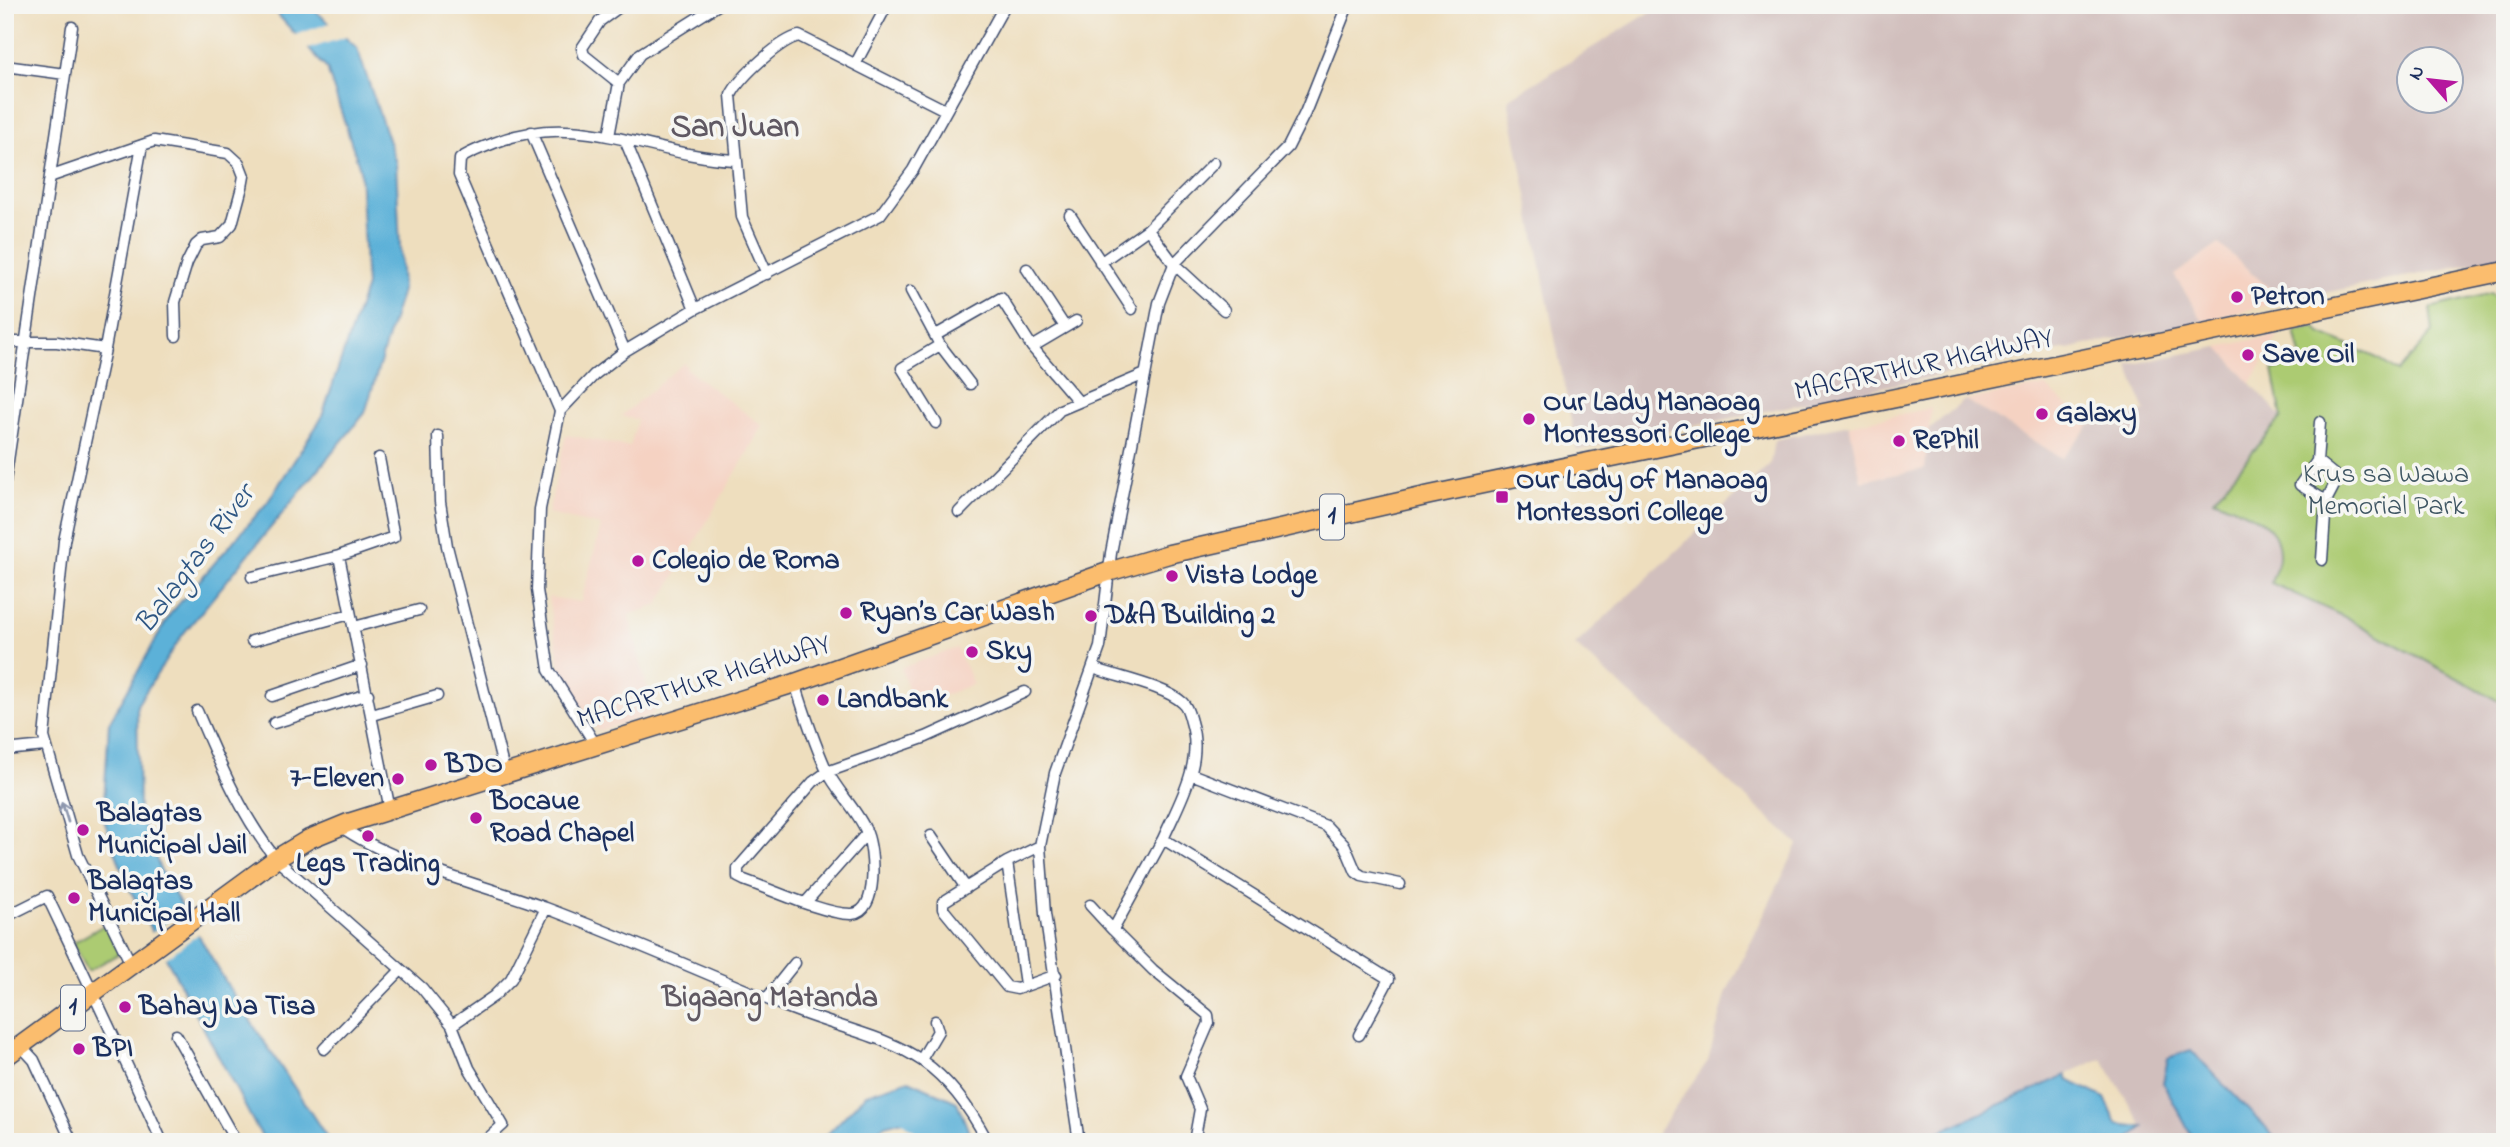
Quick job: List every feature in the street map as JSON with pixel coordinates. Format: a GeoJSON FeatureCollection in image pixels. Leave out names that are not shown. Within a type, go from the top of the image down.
{"type":"FeatureCollection","features":[{"type":"Feature","properties":{"kind":"highway","name":"MACARTHUR HIGHWAY"},"geometry":{"type":"LineString","coordinates":[[5,1057],[276,859],[309,839],[340,826],[595,744],[796,683],[1108,572],[1169,554],[1430,495],[2505,271]]}},
{"type":"Feature","properties":{"kind":"street"},"geometry":{"type":"LineString","coordinates":[[619,83],[583,55],[582,48],[600,21],[622,5]]}},
{"type":"Feature","properties":{"kind":"street"},"geometry":{"type":"LineString","coordinates":[[610,136],[619,83],[640,54],[718,5]]}},
{"type":"Feature","properties":{"kind":"street"},"geometry":{"type":"LineString","coordinates":[[856,63],[887,5]]}},
{"type":"Feature","properties":{"kind":"street"},"geometry":{"type":"LineString","coordinates":[[595,744],[549,670],[537,590],[540,509],[560,411],[594,375],[625,351],[695,309],[880,215],[914,170],[1005,5]]}},
{"type":"Feature","properties":{"kind":"street"},"geometry":{"type":"LineString","coordinates":[[1079,1142],[1045,914],[1040,846],[1055,773],[1093,668],[1103,631],[1108,572],[1159,303],[1174,264],[1288,147],[1305,113],[1348,5]]}},
{"type":"Feature","properties":{"kind":"street"},"geometry":{"type":"LineString","coordinates":[[5,481],[72,27]]}},
{"type":"Feature","properties":{"kind":"street"},"geometry":{"type":"LineString","coordinates":[[767,274],[742,218],[731,95],[736,85],[783,42],[799,36],[945,110]]}},
{"type":"Feature","properties":{"kind":"street"},"geometry":{"type":"LineString","coordinates":[[5,66],[65,74]]}},
{"type":"Feature","properties":{"kind":"street"},"geometry":{"type":"LineString","coordinates":[[560,411],[457,170],[460,159],[531,132],[571,130],[610,136],[705,158],[735,160]]}},
{"type":"Feature","properties":{"kind":"street"},"geometry":{"type":"LineString","coordinates":[[531,132],[625,351]]}},
{"type":"Feature","properties":{"kind":"street"},"geometry":{"type":"LineString","coordinates":[[52,176],[142,145],[166,140],[228,153],[239,163],[244,176],[232,224],[227,232],[202,240],[187,263],[175,302],[176,336]]}},
{"type":"Feature","properties":{"kind":"street"},"geometry":{"type":"LineString","coordinates":[[625,140],[695,309]]}},
{"type":"Feature","properties":{"kind":"street"},"geometry":{"type":"LineString","coordinates":[[136,961],[78,855],[45,746],[45,720],[63,549],[105,349],[142,145]]}},
{"type":"Feature","properties":{"kind":"street"},"geometry":{"type":"LineString","coordinates":[[1100,263],[1148,229],[1214,163]]}},
{"type":"Feature","properties":{"kind":"street"},"geometry":{"type":"LineString","coordinates":[[1070,215],[1132,309]]}},
{"type":"Feature","properties":{"kind":"street"},"geometry":{"type":"LineString","coordinates":[[1148,229],[1174,264],[1224,310]]}},
{"type":"Feature","properties":{"kind":"street"},"geometry":{"type":"LineString","coordinates":[[1027,269],[1066,327]]}},
{"type":"Feature","properties":{"kind":"street"},"geometry":{"type":"LineString","coordinates":[[911,291],[938,340],[970,384]]}},
{"type":"Feature","properties":{"kind":"street"},"geometry":{"type":"LineString","coordinates":[[936,423],[902,368],[1001,298],[1032,347],[1078,401]]}},
{"type":"Feature","properties":{"kind":"street"},"geometry":{"type":"LineString","coordinates":[[1032,347],[1076,321]]}},
{"type":"Feature","properties":{"kind":"street"},"geometry":{"type":"LineString","coordinates":[[5,342],[27,340],[105,349]]}},
{"type":"Feature","properties":{"kind":"street"},"geometry":{"type":"LineString","coordinates":[[959,512],[1046,423],[1078,401],[1145,374]]}},
{"type":"Feature","properties":{"kind":"street"},"geometry":{"type":"LineString","coordinates":[[2320,422],[2316,461],[2300,485],[2326,501]]}},
{"type":"Feature","properties":{"kind":"street"},"geometry":{"type":"LineString","coordinates":[[438,436],[440,502],[447,546],[505,774]]}},
{"type":"Feature","properties":{"kind":"street"},"geometry":{"type":"LineString","coordinates":[[252,577],[339,556],[394,537],[379,458]]}},
{"type":"Feature","properties":{"kind":"street"},"geometry":{"type":"LineString","coordinates":[[2316,461],[2338,478],[2326,501],[2322,560]]}},
{"type":"Feature","properties":{"kind":"street"},"geometry":{"type":"LineString","coordinates":[[339,556],[369,694],[390,810]]}},
{"type":"Feature","properties":{"kind":"street"},"geometry":{"type":"LineString","coordinates":[[354,627],[419,610]]}},
{"type":"Feature","properties":{"kind":"street"},"geometry":{"type":"LineString","coordinates":[[252,642],[350,614]]}},
{"type":"Feature","properties":{"kind":"street"},"geometry":{"type":"LineString","coordinates":[[271,696],[362,665]]}},
{"type":"Feature","properties":{"kind":"street"},"geometry":{"type":"LineString","coordinates":[[1093,668],[1182,702],[1188,709],[1196,740],[1191,774],[1163,839],[1113,930]]}},
{"type":"Feature","properties":{"kind":"street"},"geometry":{"type":"LineString","coordinates":[[796,683],[827,772],[867,833],[871,883],[866,907],[855,914],[806,902],[744,880],[737,873],[740,865],[813,782],[827,772],[900,748],[1025,692]]}},
{"type":"Feature","properties":{"kind":"street"},"geometry":{"type":"LineString","coordinates":[[274,723],[369,694]]}},
{"type":"Feature","properties":{"kind":"street"},"geometry":{"type":"LineString","coordinates":[[372,715],[437,696]]}},
{"type":"Feature","properties":{"kind":"street"},"geometry":{"type":"LineString","coordinates":[[197,711],[223,771],[260,838],[276,859],[422,988],[452,1026],[469,1068],[503,1125],[484,1142]]}},
{"type":"Feature","properties":{"kind":"street"},"geometry":{"type":"LineString","coordinates":[[5,750],[45,746]]}},
{"type":"Feature","properties":{"kind":"street"},"geometry":{"type":"LineString","coordinates":[[1191,774],[1326,826],[1345,846],[1356,872],[1400,884]]}},
{"type":"Feature","properties":{"kind":"street"},"geometry":{"type":"LineString","coordinates":[[340,826],[378,849],[546,908],[832,1025],[890,1041],[922,1058],[965,1102],[988,1142]]}},
{"type":"Feature","properties":{"kind":"street"},"geometry":{"type":"LineString","coordinates":[[806,902],[867,833]]}},
{"type":"Feature","properties":{"kind":"street"},"geometry":{"type":"LineString","coordinates":[[931,835],[966,888]]}},
{"type":"Feature","properties":{"kind":"street"},"geometry":{"type":"LineString","coordinates":[[1163,839],[1389,979],[1359,1035]]}},
{"type":"Feature","properties":{"kind":"street"},"geometry":{"type":"LineString","coordinates":[[1040,846],[1007,862],[943,902],[943,909],[1007,987],[1017,989],[1056,975]]}},
{"type":"Feature","properties":{"kind":"street"},"geometry":{"type":"LineString","coordinates":[[1007,862],[1025,984]]}},
{"type":"Feature","properties":{"kind":"street"},"geometry":{"type":"LineString","coordinates":[[5,917],[47,896],[92,994],[105,1014],[162,1142]]}},
{"type":"Feature","properties":{"kind":"street"},"geometry":{"type":"LineString","coordinates":[[1090,905],[1153,970],[1208,1015],[1209,1023],[1186,1076],[1200,1109],[1194,1142]]}},
{"type":"Feature","properties":{"kind":"street"},"geometry":{"type":"LineString","coordinates":[[452,1026],[494,996],[511,979],[546,908]]}},
{"type":"Feature","properties":{"kind":"street"},"geometry":{"type":"LineString","coordinates":[[767,998],[795,963]]}},
{"type":"Feature","properties":{"kind":"street"},"geometry":{"type":"LineString","coordinates":[[324,1049],[400,971]]}},
{"type":"Feature","properties":{"kind":"street"},"geometry":{"type":"LineString","coordinates":[[922,1058],[938,1031],[935,1021]]}},
{"type":"Feature","properties":{"kind":"street"},"geometry":{"type":"LineString","coordinates":[[176,1035],[236,1142]]}},
{"type":"Feature","properties":{"kind":"street"},"geometry":{"type":"LineString","coordinates":[[21,1046],[34,1060],[72,1142]]}},
{"type":"Feature","properties":{"kind":"street"},"geometry":{"type":"LineString","coordinates":[[1027,1142],[1036,1142]]}},
{"type":"Feature","properties":{"kind":"shaded area"},"geometry":{"type":"Polygon","coordinates":[[[1662,5],[2498,5],[2505,30],[2505,257],[2284,301],[2219,244],[2174,275],[2203,321],[1577,450],[1508,99],[1662,5]]]}},
{"type":"Feature","properties":{"kind":"shaded area"},"geometry":{"type":"Polygon","coordinates":[[[2219,244],[2284,301],[2203,321],[2174,275],[2219,244]]]}},
{"type":"Feature","properties":{"kind":"shaded area"},"geometry":{"type":"Polygon","coordinates":[[[2278,335],[2251,383],[2218,347],[2278,335]]]}},
{"type":"Feature","properties":{"kind":"shaded area"},"geometry":{"type":"Polygon","coordinates":[[[2218,347],[2281,416],[2214,498],[2266,522],[2276,538],[2279,557],[2271,583],[2349,619],[2505,704],[2505,1142],[2125,1142],[2143,1127],[2102,1058],[1920,1142],[1651,1142],[1708,1061],[1727,991],[1798,844],[1575,645],[1770,464],[1774,440],[1849,424],[1861,481],[1925,469],[1929,429],[1965,400],[2062,458],[2090,425],[2145,411],[2128,365],[2218,347]]]}},
{"type":"Feature","properties":{"kind":"shaded area","name":"Colegio de Roma"},"geometry":{"type":"Polygon","coordinates":[[[684,363],[689,371],[763,426],[658,605],[629,615],[654,714],[598,731],[562,677],[548,597],[581,602],[601,526],[548,514],[566,435],[630,447],[637,420],[621,416],[684,363]]]}},
{"type":"Feature","properties":{"kind":"shaded area"},"geometry":{"type":"Polygon","coordinates":[[[2045,386],[2090,425],[2062,458],[1965,400],[2045,386]]]}},
{"type":"Feature","properties":{"kind":"shaded area"},"geometry":{"type":"Polygon","coordinates":[[[1931,408],[1925,469],[1861,481],[1849,425],[1931,408]]]}},
{"type":"Feature","properties":{"kind":"shaded area"},"geometry":{"type":"Polygon","coordinates":[[[957,648],[973,684],[914,707],[901,668],[957,648]]]}},
{"type":"Feature","properties":{"kind":"green space","name":"Krus sa Wawa Memorial Park"},"geometry":{"type":"Polygon","coordinates":[[[2492,293],[2505,310],[2505,704],[2349,619],[2271,583],[2279,556],[2278,544],[2273,534],[2266,525],[2247,513],[2214,499],[2282,417],[2273,370],[2303,364],[2295,331],[2316,327],[2320,333],[2377,358],[2398,372],[2433,332],[2430,308],[2492,293]]]}},
{"type":"Feature","properties":{"kind":"green space"},"geometry":{"type":"Polygon","coordinates":[[[104,925],[120,953],[88,971],[73,943],[104,925]]]}},
{"type":"Feature","properties":{"kind":"water"},"geometry":{"type":"Polygon","coordinates":[[[269,5],[309,5],[357,48],[396,163],[402,290],[365,413],[183,634],[137,705],[139,811],[160,869],[231,991],[330,1142],[266,1142],[127,884],[103,817],[109,723],[170,614],[267,503],[321,419],[366,286],[360,169],[327,69],[269,5]]]}},
{"type":"Feature","properties":{"kind":"water"},"geometry":{"type":"Polygon","coordinates":[[[2191,1050],[2279,1142],[2195,1142],[2163,1083],[2168,1058],[2191,1050]]]}},
{"type":"Feature","properties":{"kind":"water"},"geometry":{"type":"Polygon","coordinates":[[[2066,1075],[2068,1080],[2105,1098],[2117,1124],[2143,1127],[2125,1142],[1917,1142],[2066,1075]]]}},
{"type":"Feature","properties":{"kind":"water"},"geometry":{"type":"Polygon","coordinates":[[[909,1080],[957,1102],[973,1142],[938,1142],[932,1130],[907,1119],[885,1125],[859,1142],[820,1142],[866,1094],[909,1080]]]}},
{"type":"Feature","properties":{"kind":"pier"},"geometry":{"type":"Polygon","coordinates":[[[333,22],[349,36],[305,50],[292,36],[333,22]]]}},
{"type":"Feature","properties":{"kind":"pier"},"geometry":{"type":"Polygon","coordinates":[[[186,908],[201,932],[162,961],[149,935],[186,908]]]}},
{"type":"Feature","properties":{"kind":"waterway","name":"Balagtas River"},"geometry":{"type":"LineString","coordinates":[[905,1111],[943,1142]]}},
{"type":"Feature","properties":{"kind":"place","name":"Petron"},"geometry":{"type":"Point","coordinates":[2237,297]}},
{"type":"Feature","properties":{"kind":"place","name":"Save Oil"},"geometry":{"type":"Point","coordinates":[2248,355]}},
{"type":"Feature","properties":{"kind":"place","name":"Galaxy"},"geometry":{"type":"Point","coordinates":[2042,414]}},
{"type":"Feature","properties":{"kind":"place","name":"Our Lady Manaoag Montessori College"},"geometry":{"type":"Point","coordinates":[1529,419]}},
{"type":"Feature","properties":{"kind":"place","name":"RePhil"},"geometry":{"type":"Point","coordinates":[1899,441]}},
{"type":"Feature","properties":{"kind":"place","name":"Our Lady of Manaoag Montessori College"},"geometry":{"type":"Point","coordinates":[1502,497]}},
{"type":"Feature","properties":{"kind":"place","name":"Colegio de Roma"},"geometry":{"type":"Point","coordinates":[638,561]}},
{"type":"Feature","properties":{"kind":"place","name":"Vista Lodge"},"geometry":{"type":"Point","coordinates":[1172,576]}},
{"type":"Feature","properties":{"kind":"place","name":"Ryan’s Car Wash"},"geometry":{"type":"Point","coordinates":[846,613]}},
{"type":"Feature","properties":{"kind":"place","name":"D&A Building 2"},"geometry":{"type":"Point","coordinates":[1091,616]}},
{"type":"Feature","properties":{"kind":"place","name":"Sky"},"geometry":{"type":"Point","coordinates":[972,652]}},
{"type":"Feature","properties":{"kind":"place","name":"Landbank"},"geometry":{"type":"Point","coordinates":[823,700]}},
{"type":"Feature","properties":{"kind":"place","name":"BDO"},"geometry":{"type":"Point","coordinates":[431,765]}},
{"type":"Feature","properties":{"kind":"place","name":"7-Eleven"},"geometry":{"type":"Point","coordinates":[398,779]}},
{"type":"Feature","properties":{"kind":"place","name":"Bocaue Road Chapel"},"geometry":{"type":"Point","coordinates":[476,818]}},
{"type":"Feature","properties":{"kind":"place","name":"Balagtas Municipal Jail"},"geometry":{"type":"Point","coordinates":[83,830]}},
{"type":"Feature","properties":{"kind":"place","name":"Legs Trading"},"geometry":{"type":"Point","coordinates":[368,836]}},
{"type":"Feature","properties":{"kind":"place","name":"Balagtas Municipal Hall"},"geometry":{"type":"Point","coordinates":[74,898]}},
{"type":"Feature","properties":{"kind":"place","name":"Bahay Na Tisa"},"geometry":{"type":"Point","coordinates":[125,1007]}},
{"type":"Feature","properties":{"kind":"place","name":"BPI"},"geometry":{"type":"Point","coordinates":[79,1049]}},
{"type":"Feature","properties":{"kind":"district","name":"San Juan"},"geometry":{"type":"Point","coordinates":[735,128]}},
{"type":"Feature","properties":{"kind":"district","name":"Bigaang Matanda"},"geometry":{"type":"Point","coordinates":[770,999]}}]}
